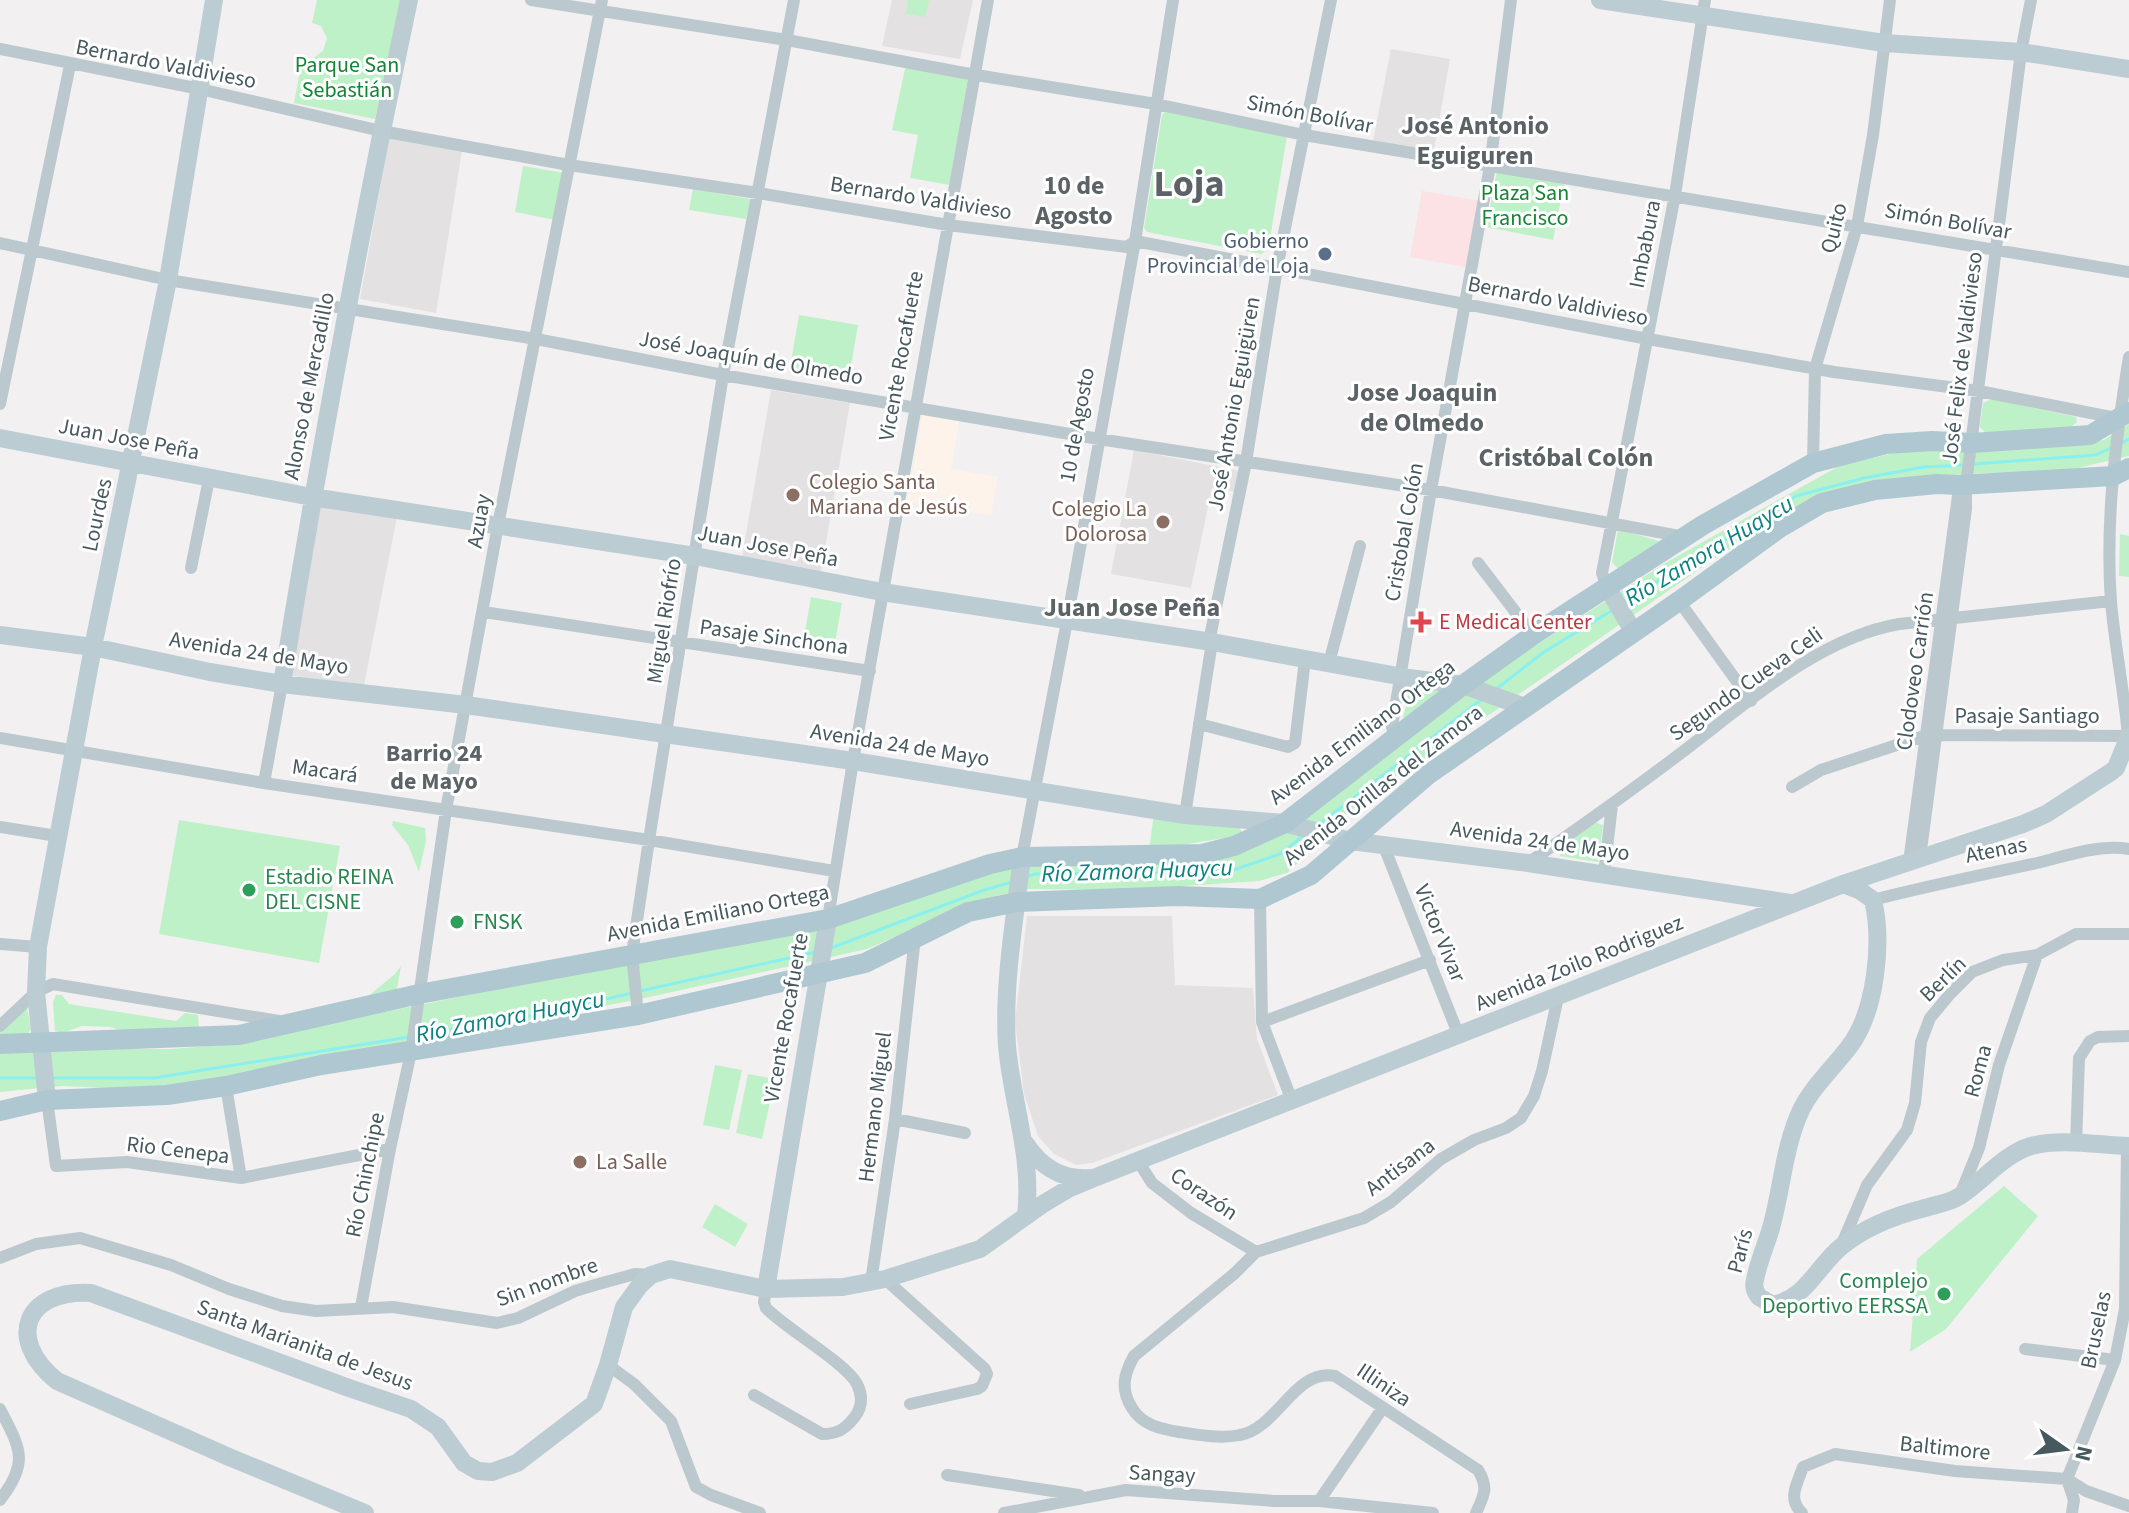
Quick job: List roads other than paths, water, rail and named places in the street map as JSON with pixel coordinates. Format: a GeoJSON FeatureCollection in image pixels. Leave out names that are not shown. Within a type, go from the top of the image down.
{"type":"FeatureCollection","features":[{"type":"Feature","properties":{"kind":"main road","name":"Avenida Emiliano Ortega"},"geometry":{"type":"LineString","coordinates":[[0,1044],[42,1047],[239,1035],[290,1022],[632,959],[828,919],[990,864],[1022,857],[1202,854],[1244,843],[1285,823],[1533,635],[1685,537],[1813,463],[1886,444],[1932,441],[1972,443],[2090,435],[2124,416]]}},
{"type":"Feature","properties":{"kind":"main road","name":"Avenida Orillas del Zamora"},"geometry":{"type":"LineString","coordinates":[[0,1111],[47,1095],[167,1095],[226,1086],[411,1046],[637,1010],[817,974],[865,963],[968,912],[1017,902],[1178,896],[1260,899],[1311,875],[1429,774],[1520,705],[1679,601],[1781,527],[1822,503],[1875,490],[2121,472]]}},
{"type":"Feature","properties":{"kind":"street","name":"Lourdes"},"geometry":{"type":"LineString","coordinates":[[47,1095],[36,992],[38,947],[93,647],[168,280],[214,0]]}},
{"type":"Feature","properties":{"kind":"street","name":"Alonso de Mercadillo"},"geometry":{"type":"LineString","coordinates":[[264,783],[312,497],[409,0]]}},
{"type":"Feature","properties":{"kind":"street","name":"Simón Bolívar"},"geometry":{"type":"LineString","coordinates":[[531,0],[601,5],[973,74],[1156,104],[1304,135],[2129,272]]}},
{"type":"Feature","properties":{"kind":"street","name":"Miguel Riofrío"},"geometry":{"type":"LineString","coordinates":[[637,1010],[632,959],[665,734],[723,375],[794,0]]}},
{"type":"Feature","properties":{"kind":"street","name":"Vicente Rocafuerte"},"geometry":{"type":"LineString","coordinates":[[766,1289],[882,592],[988,0]]}},
{"type":"Feature","properties":{"kind":"street","name":"10 de Agosto"},"geometry":{"type":"LineString","coordinates":[[1022,857],[1135,241],[1173,0]]}},
{"type":"Feature","properties":{"kind":"street","name":"José Antonio Eguigüren"},"geometry":{"type":"LineString","coordinates":[[1185,815],[1211,632],[1246,462],[1277,268],[1331,0]]}},
{"type":"Feature","properties":{"kind":"street","name":"Cristobal Colón"},"geometry":{"type":"LineString","coordinates":[[1396,739],[1392,727],[1490,166],[1511,0]]}},
{"type":"Feature","properties":{"kind":"street"},"geometry":{"type":"LineString","coordinates":[[1600,0],[1705,7],[1884,43],[2021,52],[2129,69]]}},
{"type":"Feature","properties":{"kind":"street","name":"Quito"},"geometry":{"type":"LineString","coordinates":[[1813,463],[1815,369],[1857,226],[1873,135],[1890,0]]}},
{"type":"Feature","properties":{"kind":"street","name":"José Felix de Valdivieso"},"geometry":{"type":"LineString","coordinates":[[1963,485],[1972,443],[2021,52],[2031,0]]}},
{"type":"Feature","properties":{"kind":"street","name":"Azuay"},"geometry":{"type":"LineString","coordinates":[[411,1046],[446,810],[498,525],[601,5]]}},
{"type":"Feature","properties":{"kind":"street","name":"Imbabura"},"geometry":{"type":"LineString","coordinates":[[1607,587],[1602,573],[1675,195],[1705,7]]}},
{"type":"Feature","properties":{"kind":"street","name":"Bernardo Valdivieso"},"geometry":{"type":"LineString","coordinates":[[0,49],[200,89],[381,131],[569,165],[948,225],[1127,247],[1135,241],[1815,369],[1979,391],[2124,416]]}},
{"type":"Feature","properties":{"kind":"street"},"geometry":{"type":"LineString","coordinates":[[0,404],[70,65]]}},
{"type":"Feature","properties":{"kind":"street","name":"José Joaquín de Olmedo"},"geometry":{"type":"LineString","coordinates":[[0,243],[168,280],[536,339],[723,375],[1099,439],[1431,490],[1685,537]]}},
{"type":"Feature","properties":{"kind":"street"},"geometry":{"type":"LineString","coordinates":[[2129,357],[2111,601],[2129,736]]}},
{"type":"Feature","properties":{"kind":"street","name":"Juan Jose Peña"},"geometry":{"type":"LineString","coordinates":[[0,438],[312,497],[695,556],[882,592],[1212,642],[1468,687],[1520,705]]}},
{"type":"Feature","properties":{"kind":"street"},"geometry":{"type":"LineString","coordinates":[[191,568],[209,479]]}},
{"type":"Feature","properties":{"kind":"street","name":"Clodoveo Carrión"},"geometry":{"type":"LineString","coordinates":[[1914,860],[1963,485]]}},
{"type":"Feature","properties":{"kind":"street"},"geometry":{"type":"LineString","coordinates":[[1329,663],[1360,546]]}},
{"type":"Feature","properties":{"kind":"street"},"geometry":{"type":"LineString","coordinates":[[1478,563],[1533,635]]}},
{"type":"Feature","properties":{"kind":"street"},"geometry":{"type":"LineString","coordinates":[[1607,587],[1633,631]]}},
{"type":"Feature","properties":{"kind":"street"},"geometry":{"type":"LineString","coordinates":[[1679,601],[1751,701]]}},
{"type":"Feature","properties":{"kind":"street","name":"Segundo Cueva Celi"},"geometry":{"type":"LineString","coordinates":[[1528,863],[1612,805],[1751,701],[1846,639],[1880,627],[2111,601]]}},
{"type":"Feature","properties":{"kind":"street","name":"Pasaje Sinchona"},"geometry":{"type":"LineString","coordinates":[[484,612],[870,671]]}},
{"type":"Feature","properties":{"kind":"street","name":"Avenida 24 de Mayo"},"geometry":{"type":"LineString","coordinates":[[0,635],[93,647],[282,684],[466,705],[853,761],[1185,815],[1285,823],[1350,841],[1528,863],[1792,904]]}},
{"type":"Feature","properties":{"kind":"street"},"geometry":{"type":"LineString","coordinates":[[1199,724],[1288,747],[1295,743],[1305,660]]}},
{"type":"Feature","properties":{"kind":"street","name":"Pasaje Santiago"},"geometry":{"type":"LineString","coordinates":[[1792,787],[1821,770],[1932,736],[2129,736]]}},
{"type":"Feature","properties":{"kind":"street","name":"Avenida Zoilo Rodriguez"},"geometry":{"type":"LineString","coordinates":[[1026,1215],[1068,1189],[1094,1178],[1843,884],[2000,834],[2046,814],[2123,764],[2129,736]]}},
{"type":"Feature","properties":{"kind":"street","name":"Macará"},"geometry":{"type":"LineString","coordinates":[[0,738],[264,783],[649,840],[834,871]]}},
{"type":"Feature","properties":{"kind":"street"},"geometry":{"type":"LineString","coordinates":[[1604,874],[1612,805]]}},
{"type":"Feature","properties":{"kind":"street"},"geometry":{"type":"LineString","coordinates":[[0,827],[57,836]]}},
{"type":"Feature","properties":{"kind":"street","name":"Victor Vivar"},"geometry":{"type":"LineString","coordinates":[[1383,844],[1459,1036]]}},
{"type":"Feature","properties":{"kind":"street","name":"Atenas"},"geometry":{"type":"LineString","coordinates":[[1873,900],[1953,879],[2077,853],[2129,849]]}},
{"type":"Feature","properties":{"kind":"street"},"geometry":{"type":"LineString","coordinates":[[651,1275],[670,1269],[766,1289],[843,1287],[878,1281],[980,1249],[1026,1215],[1028,1182],[1024,1141],[1010,1072],[1006,1018],[1022,857]]}},
{"type":"Feature","properties":{"kind":"street"},"geometry":{"type":"LineString","coordinates":[[1843,884],[1873,900]]}},
{"type":"Feature","properties":{"kind":"street"},"geometry":{"type":"LineString","coordinates":[[1260,899],[1262,1022],[1292,1101]]}},
{"type":"Feature","properties":{"kind":"street","name":"París"},"geometry":{"type":"LineString","coordinates":[[1873,900],[1877,936],[1874,975],[1866,1014],[1850,1046],[1816,1085],[1792,1134],[1771,1227],[1754,1283],[1755,1292],[1765,1302],[1773,1305],[1791,1299],[1807,1286],[1841,1246],[1898,1216],[1959,1198],[2028,1147],[2046,1143],[2128,1146]]}},
{"type":"Feature","properties":{"kind":"street","name":"Berlín"},"geometry":{"type":"LineString","coordinates":[[1841,1246],[1867,1185],[1910,1123],[1921,1042],[1930,1018],[1950,994],[1972,972],[2003,960],[2037,955],[2076,934],[2129,934]]}},
{"type":"Feature","properties":{"kind":"street","name":"Hermano Miguel"},"geometry":{"type":"LineString","coordinates":[[878,1281],[915,937]]}},
{"type":"Feature","properties":{"kind":"street"},"geometry":{"type":"LineString","coordinates":[[0,944],[38,947]]}},
{"type":"Feature","properties":{"kind":"street","name":"Roma"},"geometry":{"type":"LineString","coordinates":[[1959,1198],[1970,1164],[1979,1148],[1999,1065],[2037,955]]}},
{"type":"Feature","properties":{"kind":"street"},"geometry":{"type":"LineString","coordinates":[[1262,1022],[1430,960]]}},
{"type":"Feature","properties":{"kind":"street","name":"Avenida Emiliano Ortega"},"geometry":{"type":"LineString","coordinates":[[36,992],[53,984],[290,1022]]}},
{"type":"Feature","properties":{"kind":"street"},"geometry":{"type":"LineString","coordinates":[[0,1026],[36,992]]}},
{"type":"Feature","properties":{"kind":"street","name":"Antisana"},"geometry":{"type":"LineString","coordinates":[[1125,1372],[1134,1356],[1256,1252],[1364,1218],[1391,1202],[1441,1159],[1521,1118],[1534,1096],[1542,1071],[1558,997]]}},
{"type":"Feature","properties":{"kind":"street"},"geometry":{"type":"LineString","coordinates":[[2076,1144],[2079,1058],[2090,1041],[2098,1037],[2129,1036]]}},
{"type":"Feature","properties":{"kind":"street","name":"Río Chinchipe"},"geometry":{"type":"LineString","coordinates":[[361,1307],[411,1046]]}},
{"type":"Feature","properties":{"kind":"street"},"geometry":{"type":"LineString","coordinates":[[226,1086],[241,1178]]}},
{"type":"Feature","properties":{"kind":"street","name":"Rio Cenepa"},"geometry":{"type":"LineString","coordinates":[[47,1095],[56,1166],[127,1162],[241,1178],[390,1149]]}},
{"type":"Feature","properties":{"kind":"street"},"geometry":{"type":"LineString","coordinates":[[895,1119],[965,1133]]}},
{"type":"Feature","properties":{"kind":"street"},"geometry":{"type":"LineString","coordinates":[[1024,1141],[1035,1158],[1059,1174],[1074,1179],[1094,1178]]}},
{"type":"Feature","properties":{"kind":"street","name":"Bruselas"},"geometry":{"type":"LineString","coordinates":[[2067,1479],[2115,1360],[2125,1309],[2128,1146]]}},
{"type":"Feature","properties":{"kind":"street","name":"Corazón"},"geometry":{"type":"LineString","coordinates":[[1138,1161],[1152,1183],[1191,1213],[1256,1252]]}},
{"type":"Feature","properties":{"kind":"street","name":"Sin nombre"},"geometry":{"type":"LineString","coordinates":[[0,1258],[36,1244],[80,1238],[171,1265],[229,1289],[301,1310],[393,1307],[507,1322],[575,1291],[635,1274],[651,1275]]}},
{"type":"Feature","properties":{"kind":"street","name":"Santa Marianita de Jesus"},"geometry":{"type":"LineString","coordinates":[[365,1513],[57,1381],[35,1359],[29,1345],[26,1331],[32,1314],[41,1304],[58,1294],[91,1293],[411,1409],[438,1427],[464,1463],[478,1471],[492,1472],[517,1463],[594,1404],[624,1307],[651,1275]]}},
{"type":"Feature","properties":{"kind":"street"},"geometry":{"type":"LineString","coordinates":[[878,1281],[985,1369],[987,1374],[982,1386],[977,1389],[910,1404]]}},
{"type":"Feature","properties":{"kind":"street"},"geometry":{"type":"LineString","coordinates":[[754,1395],[822,1434],[834,1434],[845,1429],[857,1415],[861,1404],[861,1396],[851,1375],[766,1308],[766,1289]]}},
{"type":"Feature","properties":{"kind":"street"},"geometry":{"type":"LineString","coordinates":[[2025,1349],[2115,1360]]}},
{"type":"Feature","properties":{"kind":"street"},"geometry":{"type":"LineString","coordinates":[[608,1365],[634,1384],[671,1421],[696,1487],[753,1512]]}},
{"type":"Feature","properties":{"kind":"street","name":"Illiniza"},"geometry":{"type":"LineString","coordinates":[[1125,1372],[1125,1392],[1133,1409],[1152,1426],[1222,1436],[1243,1435],[1267,1423],[1309,1380],[1323,1374],[1335,1376],[1478,1470],[1485,1481],[1484,1494],[1476,1513]]}},
{"type":"Feature","properties":{"kind":"street"},"geometry":{"type":"LineString","coordinates":[[0,1409],[16,1436],[21,1453],[12,1485],[0,1500]]}},
{"type":"Feature","properties":{"kind":"street"},"geometry":{"type":"LineString","coordinates":[[1319,1501],[1382,1409]]}},
{"type":"Feature","properties":{"kind":"street","name":"Baltimore"},"geometry":{"type":"LineString","coordinates":[[1802,1513],[1793,1493],[1803,1467],[1835,1454],[1955,1471],[2067,1479],[2086,1491],[2129,1506]]}},
{"type":"Feature","properties":{"kind":"street"},"geometry":{"type":"LineString","coordinates":[[947,1475],[1090,1497]]}},
{"type":"Feature","properties":{"kind":"street"},"geometry":{"type":"LineString","coordinates":[[2067,1479],[2074,1500],[2072,1513]]}},
{"type":"Feature","properties":{"kind":"street","name":"Sangay"},"geometry":{"type":"LineString","coordinates":[[1004,1513],[1126,1490],[1274,1501],[1319,1501],[1433,1513]]}},
{"type":"Feature","properties":{"kind":"waterway","name":"Río Zamora Huaycu"},"geometry":{"type":"LineString","coordinates":[[2120,444],[2129,439]]}},
{"type":"Feature","properties":{"kind":"waterway","name":"Río Zamora Huaycu"},"geometry":{"type":"LineString","coordinates":[[1974,464],[2096,455],[2113,447]]}},
{"type":"Feature","properties":{"kind":"waterway","name":"Río Zamora Huaycu"},"geometry":{"type":"LineString","coordinates":[[1624,602],[1796,496],[1864,478],[1924,467],[1963,465]]}},
{"type":"Feature","properties":{"kind":"waterway","name":"Río Zamora Huaycu"},"geometry":{"type":"LineString","coordinates":[[1495,690],[1544,652],[1611,611]]}},
{"type":"Feature","properties":{"kind":"waterway","name":"Río Zamora Huaycu"},"geometry":{"type":"LineString","coordinates":[[1317,826],[1482,699]]}},
{"type":"Feature","properties":{"kind":"waterway","name":"Río Zamora Huaycu"},"geometry":{"type":"LineString","coordinates":[[1026,877],[1035,874],[1228,872],[1280,854],[1304,835]]}},
{"type":"Feature","properties":{"kind":"waterway","name":"Río Zamora Huaycu"},"geometry":{"type":"LineString","coordinates":[[831,948],[1012,882]]}},
{"type":"Feature","properties":{"kind":"waterway","name":"Río Zamora Huaycu"},"geometry":{"type":"LineString","coordinates":[[640,991],[816,952]]}},
{"type":"Feature","properties":{"kind":"waterway","name":"Río Zamora Huaycu"},"geometry":{"type":"LineString","coordinates":[[416,1035],[515,1019],[633,993]]}},
{"type":"Feature","properties":{"kind":"waterway","name":"Río Zamora Huaycu"},"geometry":{"type":"LineString","coordinates":[[52,1078],[154,1078],[409,1037]]}},
{"type":"Feature","properties":{"kind":"waterway","name":"Río Zamora Huaycu"},"geometry":{"type":"LineString","coordinates":[[0,1078],[36,1078]]}},
{"type":"Feature","properties":{"kind":"place","name":"Gobierno Provincial de Loja"},"geometry":{"type":"Point","coordinates":[1325,254]}},
{"type":"Feature","properties":{"kind":"place","name":"Colegio Santa Mariana de Jesús"},"geometry":{"type":"Point","coordinates":[793,495]}},
{"type":"Feature","properties":{"kind":"place","name":"Colegio La Dolorosa"},"geometry":{"type":"Point","coordinates":[1163,522]}},
{"type":"Feature","properties":{"kind":"place","name":"E Medical Center"},"geometry":{"type":"Point","coordinates":[1421,622]}},
{"type":"Feature","properties":{"kind":"place","name":"Estadio REINA DEL CISNE"},"geometry":{"type":"Point","coordinates":[249,890]}},
{"type":"Feature","properties":{"kind":"place","name":"FNSK"},"geometry":{"type":"Point","coordinates":[457,922]}},
{"type":"Feature","properties":{"kind":"place","name":"La Salle"},"geometry":{"type":"Point","coordinates":[580,1162]}},
{"type":"Feature","properties":{"kind":"place","name":"Complejo Deportivo EERSSA"},"geometry":{"type":"Point","coordinates":[1944,1294]}},
{"type":"Feature","properties":{"kind":"district","name":"José Antonio Eguiguren"},"geometry":{"type":"Point","coordinates":[1475,140]}},
{"type":"Feature","properties":{"kind":"district","name":"Loja"},"geometry":{"type":"Point","coordinates":[1189,184]}},
{"type":"Feature","properties":{"kind":"district","name":"10 de Agosto"},"geometry":{"type":"Point","coordinates":[1074,200]}},
{"type":"Feature","properties":{"kind":"district","name":"Jose Joaquin de Olmedo"},"geometry":{"type":"Point","coordinates":[1422,407]}},
{"type":"Feature","properties":{"kind":"district","name":"Cristóbal Colón"},"geometry":{"type":"Point","coordinates":[1566,457]}},
{"type":"Feature","properties":{"kind":"district","name":"Juan Jose Peña"},"geometry":{"type":"Point","coordinates":[1132,607]}},
{"type":"Feature","properties":{"kind":"district","name":"Barrio 24 de Mayo"},"geometry":{"type":"Point","coordinates":[434,767]}},
{"type":"Feature","properties":{"kind":"park label","name":"Parque San Sebastián"},"geometry":{"type":"Point","coordinates":[347,78]}},
{"type":"Feature","properties":{"kind":"park label","name":"Plaza San Francisco"},"geometry":{"type":"Point","coordinates":[1525,206]}}]}
